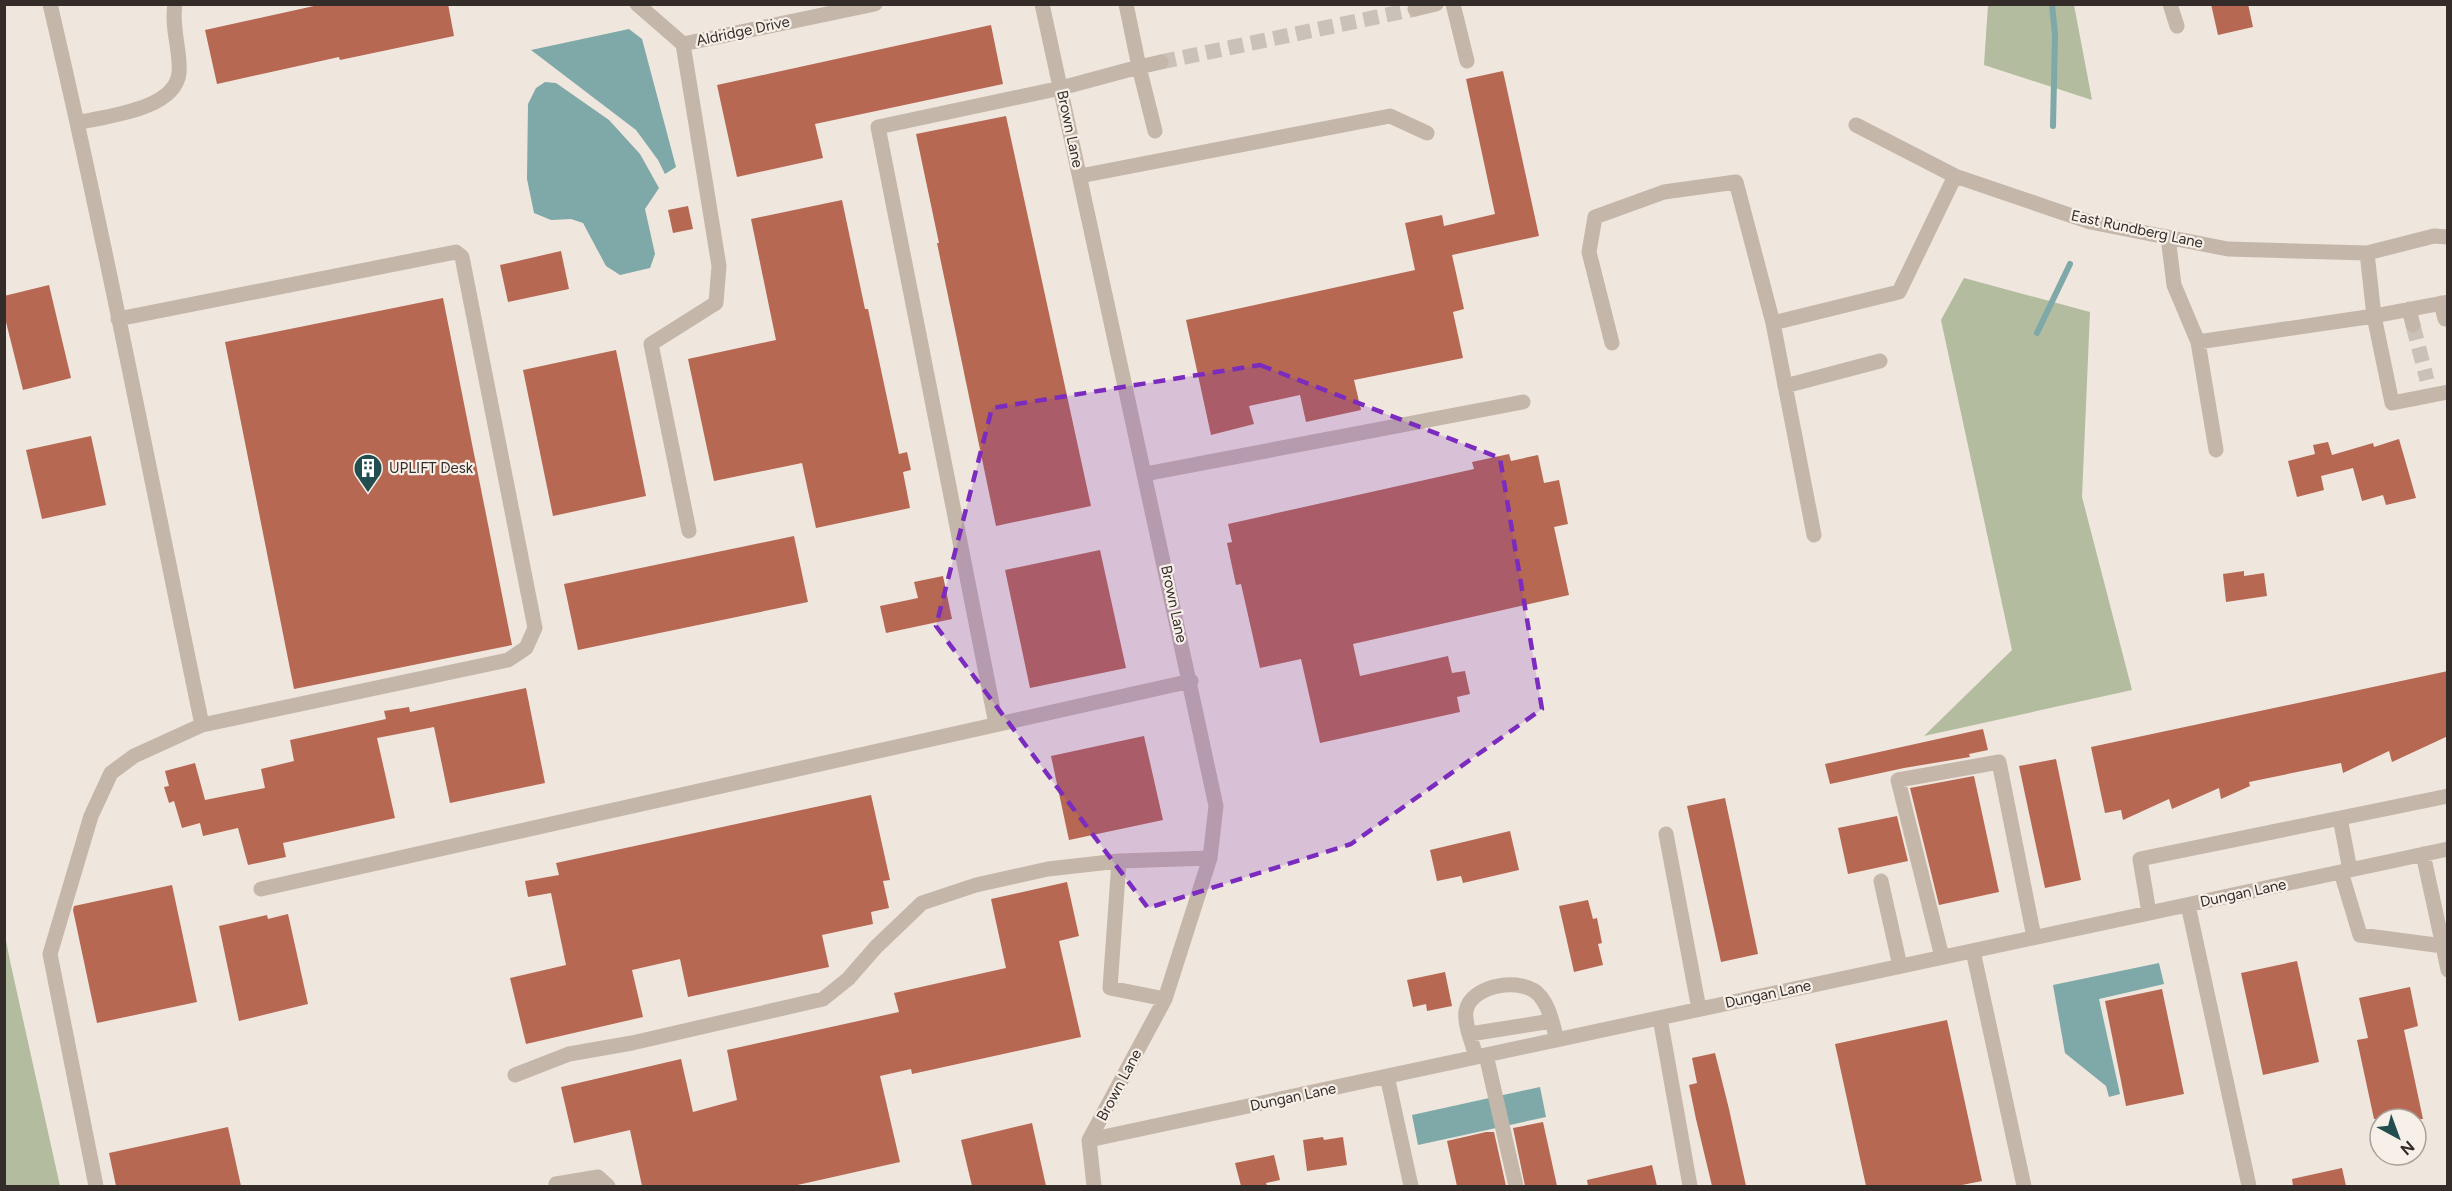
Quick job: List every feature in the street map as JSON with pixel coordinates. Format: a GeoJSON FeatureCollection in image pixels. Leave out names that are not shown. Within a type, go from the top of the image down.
{"type":"FeatureCollection","features":[{"type":"Feature","properties":{"kind":"street"},"geometry":{"type":"LineString","coordinates":[[50,4],[77,123],[202,725]]}},
{"type":"Feature","properties":{"kind":"street"},"geometry":{"type":"LineString","coordinates":[[77,123],[154,104],[174,88],[179,73],[173,22],[175,4]]}},
{"type":"Feature","properties":{"kind":"street"},"geometry":{"type":"LineString","coordinates":[[637,4],[683,44],[719,266],[716,303],[651,344],[689,531]]}},
{"type":"Feature","properties":{"kind":"street","name":"Aldridge Drive"},"geometry":{"type":"LineString","coordinates":[[683,44],[875,4]]}},
{"type":"Feature","properties":{"kind":"street","name":"Brown Lane"},"geometry":{"type":"LineString","coordinates":[[1042,4],[1191,681],[1216,806],[1210,858],[1165,999],[1089,1140]]}},
{"type":"Feature","properties":{"kind":"street"},"geometry":{"type":"LineString","coordinates":[[1126,4],[1155,131]]}},
{"type":"Feature","properties":{"kind":"street"},"geometry":{"type":"LineString","coordinates":[[1415,9],[1436,4]]}},
{"type":"Feature","properties":{"kind":"street"},"geometry":{"type":"LineString","coordinates":[[1453,4],[1467,61]]}},
{"type":"Feature","properties":{"kind":"street"},"geometry":{"type":"LineString","coordinates":[[2170,4],[2177,26]]}},
{"type":"Feature","properties":{"kind":"street"},"geometry":{"type":"LineString","coordinates":[[996,724],[878,127],[1061,88],[1161,62]]}},
{"type":"Feature","properties":{"kind":"street"},"geometry":{"type":"LineString","coordinates":[[1080,176],[1390,116],[1427,133]]}},
{"type":"Feature","properties":{"kind":"street","name":"East Rundberg Lane"},"geometry":{"type":"LineString","coordinates":[[1856,125],[1955,176],[2090,222],[2228,249],[2367,253],[2441,236],[2448,225]]}},
{"type":"Feature","properties":{"kind":"street"},"geometry":{"type":"LineString","coordinates":[[1773,323],[1899,292],[1955,176]]}},
{"type":"Feature","properties":{"kind":"street"},"geometry":{"type":"LineString","coordinates":[[1612,343],[1589,252],[1595,217],[1664,192],[1736,182],[1773,323],[1814,535]]}},
{"type":"Feature","properties":{"kind":"street"},"geometry":{"type":"LineString","coordinates":[[2168,237],[2174,285],[2198,342],[2216,450]]}},
{"type":"Feature","properties":{"kind":"street"},"geometry":{"type":"LineString","coordinates":[[96,1186],[50,954],[91,816],[111,773],[134,756],[202,725],[508,660],[526,648],[535,628],[466,272],[462,257],[456,252],[118,318]]}},
{"type":"Feature","properties":{"kind":"street"},"geometry":{"type":"LineString","coordinates":[[2367,253],[2374,316],[2392,403],[2448,392]]}},
{"type":"Feature","properties":{"kind":"street"},"geometry":{"type":"LineString","coordinates":[[2198,342],[2374,316],[2444,303],[2445,319]]}},
{"type":"Feature","properties":{"kind":"street"},"geometry":{"type":"LineString","coordinates":[[2409,309],[2413,325]]}},
{"type":"Feature","properties":{"kind":"street"},"geometry":{"type":"LineString","coordinates":[[1785,386],[1880,361]]}},
{"type":"Feature","properties":{"kind":"street"},"geometry":{"type":"LineString","coordinates":[[2427,380],[2431,395]]}},
{"type":"Feature","properties":{"kind":"street"},"geometry":{"type":"LineString","coordinates":[[1145,474],[1523,402]]}},
{"type":"Feature","properties":{"kind":"street"},"geometry":{"type":"LineString","coordinates":[[261,889],[1191,681]]}},
{"type":"Feature","properties":{"kind":"street"},"geometry":{"type":"LineString","coordinates":[[1942,957],[1898,780],[2000,762],[2034,938]]}},
{"type":"Feature","properties":{"kind":"street"},"geometry":{"type":"LineString","coordinates":[[2149,913],[2140,859],[2448,796]]}},
{"type":"Feature","properties":{"kind":"street"},"geometry":{"type":"LineString","coordinates":[[2340,818],[2346,871],[2360,935],[2443,946]]}},
{"type":"Feature","properties":{"kind":"street"},"geometry":{"type":"LineString","coordinates":[[1666,834],[1700,1009]]}},
{"type":"Feature","properties":{"kind":"street","name":"Dungan Lane"},"geometry":{"type":"LineString","coordinates":[[1089,1140],[2448,849]]}},
{"type":"Feature","properties":{"kind":"street"},"geometry":{"type":"LineString","coordinates":[[2423,854],[2448,970]]}},
{"type":"Feature","properties":{"kind":"street"},"geometry":{"type":"LineString","coordinates":[[515,1075],[569,1054],[632,1043],[823,999],[848,979],[876,947],[922,903],[976,885],[1048,869],[1119,861],[1210,858]]}},
{"type":"Feature","properties":{"kind":"street"},"geometry":{"type":"LineString","coordinates":[[1119,861],[1110,988],[1165,999]]}},
{"type":"Feature","properties":{"kind":"street"},"geometry":{"type":"LineString","coordinates":[[1881,881],[1900,966]]}},
{"type":"Feature","properties":{"kind":"street"},"geometry":{"type":"LineString","coordinates":[[2188,905],[2249,1186]]}},
{"type":"Feature","properties":{"kind":"street"},"geometry":{"type":"LineString","coordinates":[[1973,951],[2024,1186]]}},
{"type":"Feature","properties":{"kind":"street"},"geometry":{"type":"LineString","coordinates":[[1516,1186],[1481,1056],[1470,1034],[1466,1014],[1469,1002],[1476,995],[1496,985],[1522,986],[1539,994],[1552,1021],[1557,1040]]}},
{"type":"Feature","properties":{"kind":"street"},"geometry":{"type":"LineString","coordinates":[[1660,1018],[1690,1186]]}},
{"type":"Feature","properties":{"kind":"street"},"geometry":{"type":"LineString","coordinates":[[1470,1034],[1552,1021]]}},
{"type":"Feature","properties":{"kind":"street"},"geometry":{"type":"LineString","coordinates":[[1387,1076],[1411,1186]]}},
{"type":"Feature","properties":{"kind":"street"},"geometry":{"type":"LineString","coordinates":[[1089,1140],[1094,1186]]}},
{"type":"Feature","properties":{"kind":"street"},"geometry":{"type":"LineString","coordinates":[[556,1186],[556,1184],[598,1177],[608,1186]]}},
{"type":"Feature","properties":{"kind":"highlighted area"},"geometry":{"type":"Polygon","coordinates":[[[1260,365],[1500,458],[1542,709],[1351,844],[1148,908],[936,626],[992,408],[1260,365]]]}},
{"type":"Feature","properties":{"kind":"green space"},"geometry":{"type":"Polygon","coordinates":[[[1988,5],[2074,5],[2092,100],[1984,65],[1988,5]]]}},
{"type":"Feature","properties":{"kind":"green space"},"geometry":{"type":"Polygon","coordinates":[[[1964,278],[2090,312],[2082,497],[2132,690],[1924,736],[2012,650],[1941,320],[1964,278]]]}},
{"type":"Feature","properties":{"kind":"green space"},"geometry":{"type":"Polygon","coordinates":[[[5,935],[10,961],[60,1186],[5,1186],[5,935]]]}},
{"type":"Feature","properties":{"kind":"water"},"geometry":{"type":"Polygon","coordinates":[[[629,29],[642,39],[676,167],[665,174],[658,160],[636,130],[531,50],[629,29]]]}},
{"type":"Feature","properties":{"kind":"water"},"geometry":{"type":"Polygon","coordinates":[[[545,82],[556,83],[609,120],[640,154],[659,188],[645,209],[655,254],[650,268],[620,275],[606,266],[583,223],[571,219],[551,220],[534,213],[527,179],[528,104],[536,88],[545,82]]]}},
{"type":"Feature","properties":{"kind":"water"},"geometry":{"type":"Polygon","coordinates":[[[2159,963],[2164,984],[2099,999],[2120,1094],[2109,1097],[2106,1086],[2065,1053],[2053,985],[2159,963]]]}},
{"type":"Feature","properties":{"kind":"water"},"geometry":{"type":"Polygon","coordinates":[[[1540,1087],[1546,1117],[1418,1145],[1412,1115],[1540,1087]]]}},
{"type":"Feature","properties":{"kind":"building"},"geometry":{"type":"Polygon","coordinates":[[[323,4],[448,4],[454,36],[340,60],[339,57],[217,84],[205,30],[323,4]]]}},
{"type":"Feature","properties":{"kind":"building"},"geometry":{"type":"Polygon","coordinates":[[[2211,4],[2248,4],[2253,27],[2218,35],[2211,4]]]}},
{"type":"Feature","properties":{"kind":"building"},"geometry":{"type":"Polygon","coordinates":[[[991,25],[1003,84],[815,124],[823,158],[737,177],[717,85],[991,25]]]}},
{"type":"Feature","properties":{"kind":"building"},"geometry":{"type":"Polygon","coordinates":[[[1503,71],[1539,236],[1452,255],[1464,309],[1453,312],[1463,358],[1354,380],[1361,410],[1306,422],[1300,395],[1249,406],[1254,424],[1211,435],[1186,320],[1415,270],[1405,223],[1442,215],[1444,226],[1495,214],[1466,79],[1503,71]]]}},
{"type":"Feature","properties":{"kind":"building"},"geometry":{"type":"Polygon","coordinates":[[[1006,116],[1091,506],[996,526],[916,134],[1006,116]]]}},
{"type":"Feature","properties":{"kind":"building"},"geometry":{"type":"Polygon","coordinates":[[[842,200],[899,454],[907,452],[911,470],[903,472],[910,508],[816,528],[802,463],[714,481],[688,359],[776,340],[751,219],[842,200]]]}},
{"type":"Feature","properties":{"kind":"building"},"geometry":{"type":"Polygon","coordinates":[[[688,206],[693,229],[673,233],[668,210],[688,206]]]}},
{"type":"Feature","properties":{"kind":"building"},"geometry":{"type":"Polygon","coordinates":[[[561,251],[569,289],[508,302],[500,265],[561,251]]]}},
{"type":"Feature","properties":{"kind":"building"},"geometry":{"type":"Polygon","coordinates":[[[49,285],[71,378],[23,390],[4,314],[4,296],[49,285]]]}},
{"type":"Feature","properties":{"kind":"building","name":"UPLIFT Desk"},"geometry":{"type":"Polygon","coordinates":[[[443,298],[512,645],[294,689],[225,342],[443,298]]]}},
{"type":"Feature","properties":{"kind":"building"},"geometry":{"type":"Polygon","coordinates":[[[616,350],[646,496],[553,516],[523,370],[616,350]]]}},
{"type":"Feature","properties":{"kind":"building"},"geometry":{"type":"Polygon","coordinates":[[[91,436],[106,505],[42,519],[26,450],[91,436]]]}},
{"type":"Feature","properties":{"kind":"building"},"geometry":{"type":"Polygon","coordinates":[[[2399,439],[2416,498],[2386,505],[2383,495],[2362,501],[2353,468],[2321,476],[2324,490],[2297,497],[2288,461],[2315,454],[2313,445],[2328,442],[2332,455],[2373,443],[2374,447],[2399,439]]]}},
{"type":"Feature","properties":{"kind":"building"},"geometry":{"type":"Polygon","coordinates":[[[1509,454],[1511,461],[1538,455],[1544,483],[1559,480],[1568,524],[1554,527],[1569,595],[1353,644],[1360,676],[1448,656],[1452,673],[1465,671],[1470,694],[1457,697],[1460,712],[1320,743],[1301,659],[1260,668],[1241,584],[1236,585],[1227,543],[1232,542],[1228,524],[1474,469],[1472,462],[1509,454]]]}},
{"type":"Feature","properties":{"kind":"building"},"geometry":{"type":"Polygon","coordinates":[[[794,536],[808,602],[578,650],[564,584],[794,536]]]}},
{"type":"Feature","properties":{"kind":"building"},"geometry":{"type":"Polygon","coordinates":[[[1100,550],[1126,668],[1030,688],[1005,570],[1100,550]]]}},
{"type":"Feature","properties":{"kind":"building"},"geometry":{"type":"Polygon","coordinates":[[[2244,571],[2244,576],[2264,573],[2267,596],[2226,602],[2223,574],[2244,571]]]}},
{"type":"Feature","properties":{"kind":"building"},"geometry":{"type":"Polygon","coordinates":[[[943,576],[952,619],[886,633],[880,606],[918,598],[914,582],[943,576]]]}},
{"type":"Feature","properties":{"kind":"building"},"geometry":{"type":"Polygon","coordinates":[[[2448,671],[2448,736],[2392,762],[2389,751],[2343,773],[2341,763],[2249,782],[2250,786],[2221,799],[2219,788],[2172,809],[2169,799],[2123,820],[2121,810],[2105,813],[2091,747],[2448,671]]]}},
{"type":"Feature","properties":{"kind":"building"},"geometry":{"type":"Polygon","coordinates":[[[526,688],[545,783],[450,803],[434,727],[377,738],[395,818],[283,843],[286,857],[248,865],[238,828],[203,836],[200,823],[182,828],[174,801],[169,803],[164,787],[169,786],[165,771],[195,763],[205,800],[265,788],[261,769],[294,761],[290,740],[386,719],[384,711],[409,707],[410,712],[526,688]]]}},
{"type":"Feature","properties":{"kind":"building"},"geometry":{"type":"Polygon","coordinates":[[[1983,729],[1988,750],[1969,754],[1970,757],[1830,784],[1825,764],[1983,729]]]}},
{"type":"Feature","properties":{"kind":"building"},"geometry":{"type":"Polygon","coordinates":[[[1144,736],[1163,820],[1069,840],[1051,756],[1144,736]]]}},
{"type":"Feature","properties":{"kind":"building"},"geometry":{"type":"Polygon","coordinates":[[[2056,759],[2081,880],[2045,888],[2019,766],[2056,759]]]}},
{"type":"Feature","properties":{"kind":"building"},"geometry":{"type":"Polygon","coordinates":[[[1974,776],[1999,892],[1939,905],[1910,788],[1974,776]]]}},
{"type":"Feature","properties":{"kind":"building"},"geometry":{"type":"Polygon","coordinates":[[[871,795],[890,880],[883,881],[889,908],[871,912],[873,924],[822,935],[829,967],[688,997],[680,959],[632,970],[643,1017],[526,1044],[510,978],[566,965],[551,893],[528,897],[525,881],[559,875],[556,863],[871,795]]]}},
{"type":"Feature","properties":{"kind":"building"},"geometry":{"type":"Polygon","coordinates":[[[1725,798],[1758,954],[1721,962],[1687,806],[1725,798]]]}},
{"type":"Feature","properties":{"kind":"building"},"geometry":{"type":"Polygon","coordinates":[[[1897,816],[1908,861],[1848,874],[1838,828],[1897,816]]]}},
{"type":"Feature","properties":{"kind":"building"},"geometry":{"type":"Polygon","coordinates":[[[1510,831],[1519,870],[1463,883],[1461,876],[1437,881],[1430,850],[1510,831]]]}},
{"type":"Feature","properties":{"kind":"building"},"geometry":{"type":"Polygon","coordinates":[[[1067,882],[1079,936],[1059,941],[1081,1037],[912,1074],[911,1069],[880,1076],[900,1162],[793,1186],[642,1186],[630,1130],[574,1143],[561,1087],[681,1059],[693,1112],[737,1100],[727,1050],[899,1012],[894,993],[1006,968],[991,899],[1067,882]]]}},
{"type":"Feature","properties":{"kind":"building"},"geometry":{"type":"Polygon","coordinates":[[[172,885],[197,1002],[97,1023],[74,906],[172,885]]]}},
{"type":"Feature","properties":{"kind":"building"},"geometry":{"type":"Polygon","coordinates":[[[1588,900],[1593,919],[1597,918],[1602,943],[1598,944],[1603,965],[1574,972],[1559,906],[1588,900]]]}},
{"type":"Feature","properties":{"kind":"building"},"geometry":{"type":"Polygon","coordinates":[[[288,914],[308,1004],[239,1021],[219,926],[267,915],[268,919],[288,914]]]}},
{"type":"Feature","properties":{"kind":"building"},"geometry":{"type":"Polygon","coordinates":[[[2297,961],[2319,1062],[2263,1075],[2241,973],[2297,961]]]}},
{"type":"Feature","properties":{"kind":"building"},"geometry":{"type":"Polygon","coordinates":[[[1445,972],[1452,1006],[1427,1011],[1426,1004],[1413,1007],[1407,980],[1445,972]]]}},
{"type":"Feature","properties":{"kind":"building"},"geometry":{"type":"Polygon","coordinates":[[[2410,987],[2418,1026],[2404,1030],[2420,1107],[2371,1107],[2357,1040],[2368,1038],[2359,998],[2410,987]]]}},
{"type":"Feature","properties":{"kind":"building"},"geometry":{"type":"Polygon","coordinates":[[[2162,989],[2184,1094],[2126,1106],[2105,1001],[2162,989]]]}},
{"type":"Feature","properties":{"kind":"building"},"geometry":{"type":"Polygon","coordinates":[[[1947,1020],[1982,1181],[1957,1186],[1866,1186],[1835,1044],[1947,1020]]]}},
{"type":"Feature","properties":{"kind":"building"},"geometry":{"type":"Polygon","coordinates":[[[1715,1053],[1746,1186],[1712,1186],[1696,1119],[1689,1085],[1697,1083],[1692,1058],[1715,1053]]]}},
{"type":"Feature","properties":{"kind":"building"},"geometry":{"type":"Polygon","coordinates":[[[1543,1122],[1557,1186],[1525,1186],[1513,1128],[1543,1122]]]}},
{"type":"Feature","properties":{"kind":"building"},"geometry":{"type":"Polygon","coordinates":[[[1032,1123],[1046,1186],[972,1186],[961,1140],[1032,1123]]]}},
{"type":"Feature","properties":{"kind":"building"},"geometry":{"type":"Polygon","coordinates":[[[228,1127],[241,1186],[116,1186],[109,1153],[228,1127]]]}},
{"type":"Feature","properties":{"kind":"building"},"geometry":{"type":"Polygon","coordinates":[[[1494,1132],[1506,1186],[1457,1186],[1447,1141],[1494,1132]]]}},
{"type":"Feature","properties":{"kind":"building"},"geometry":{"type":"Polygon","coordinates":[[[1323,1137],[1324,1140],[1343,1137],[1347,1165],[1307,1171],[1303,1140],[1323,1137]]]}},
{"type":"Feature","properties":{"kind":"building"},"geometry":{"type":"Polygon","coordinates":[[[1274,1155],[1280,1180],[1266,1183],[1267,1186],[1241,1186],[1235,1163],[1274,1155]]]}},
{"type":"Feature","properties":{"kind":"building"},"geometry":{"type":"Polygon","coordinates":[[[1652,1165],[1657,1186],[1588,1186],[1587,1180],[1652,1165]]]}},
{"type":"Feature","properties":{"kind":"building"},"geometry":{"type":"Polygon","coordinates":[[[2342,1168],[2346,1186],[2293,1186],[2292,1179],[2342,1168]]]}},
{"type":"Feature","properties":{"kind":"waterway"},"geometry":{"type":"LineString","coordinates":[[2052,4],[2055,35],[2053,126]]}},
{"type":"Feature","properties":{"kind":"waterway"},"geometry":{"type":"LineString","coordinates":[[2037,333],[2070,264]]}},
{"type":"Feature","properties":{"kind":"tunnel"},"geometry":{"type":"LineString","coordinates":[[1161,62],[1415,9]]}},
{"type":"Feature","properties":{"kind":"tunnel"},"geometry":{"type":"LineString","coordinates":[[2413,325],[2427,380]]}},
{"type":"Feature","properties":{"kind":"place","name":"UPLIFT Desk"},"geometry":{"type":"Point","coordinates":[368,494]}}]}
